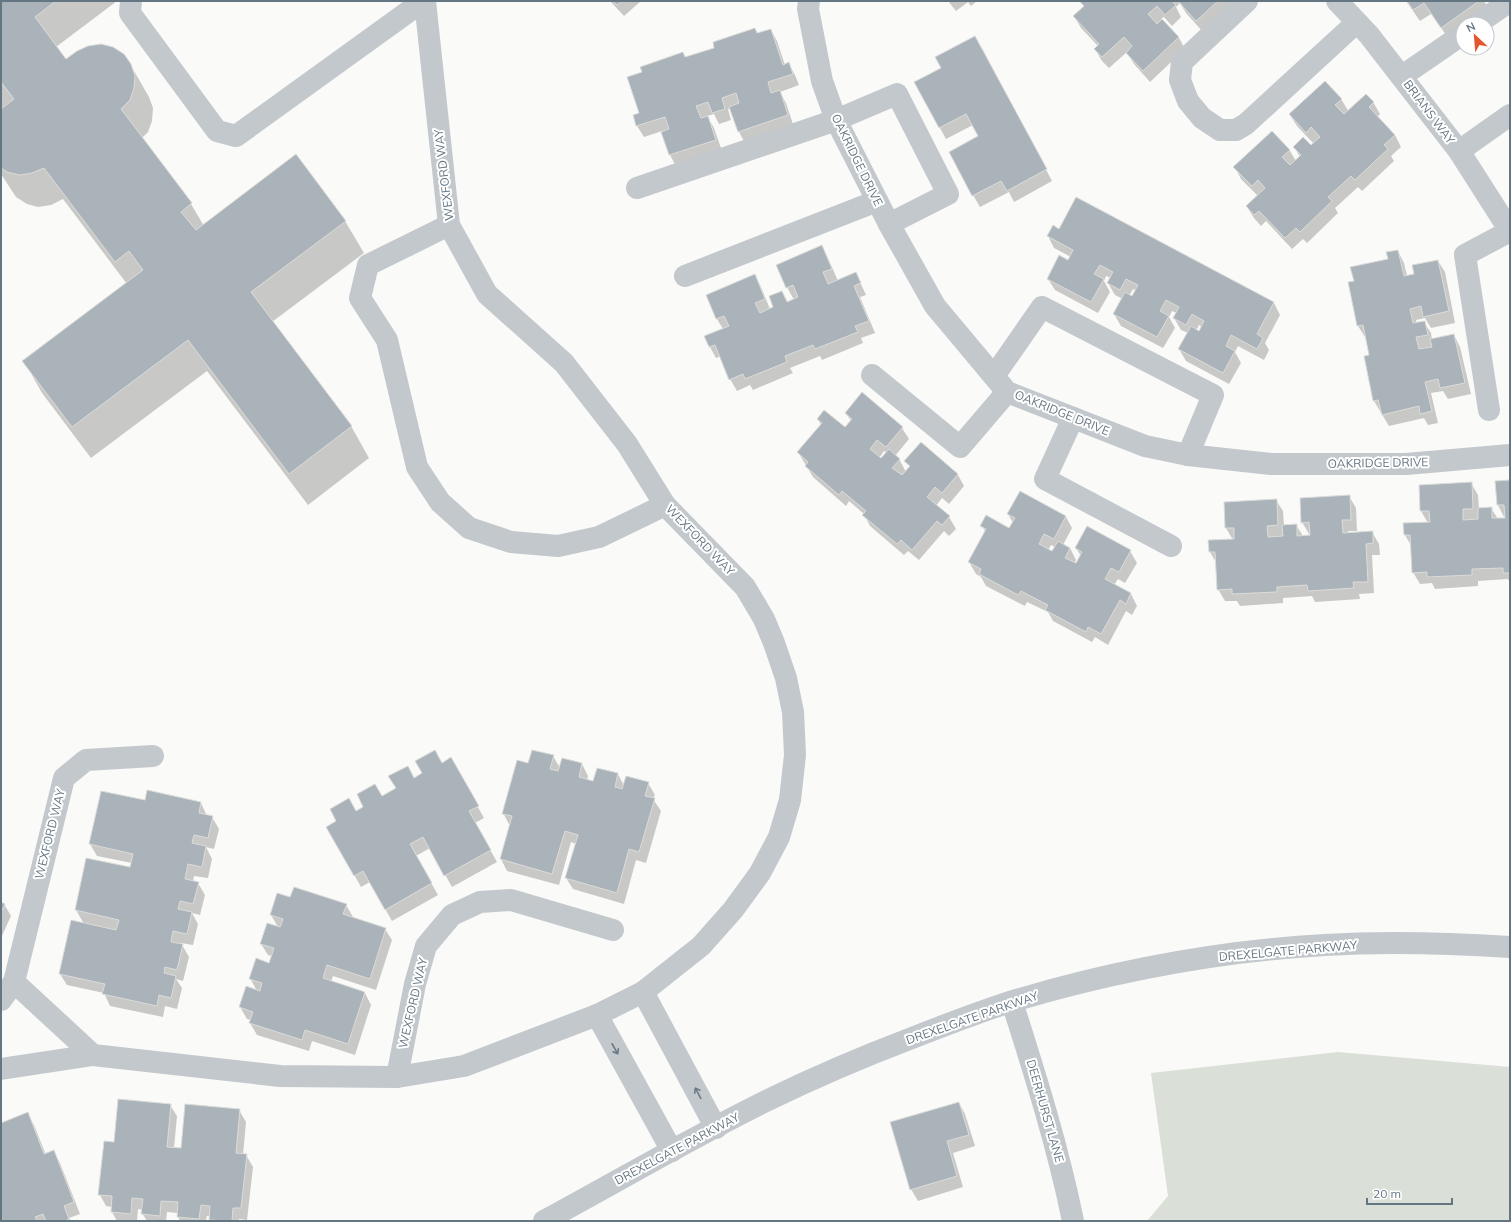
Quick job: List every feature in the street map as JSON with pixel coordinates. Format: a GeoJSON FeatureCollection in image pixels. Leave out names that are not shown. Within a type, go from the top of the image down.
{"type":"FeatureCollection","features":[{"type":"Feature","properties":{"kind":"street"},"geometry":{"type":"LineString","coordinates":[[131,1],[130,13],[217,130],[236,136],[424,1]]}},
{"type":"Feature","properties":{"kind":"street","name":"WEXFORD WAY"},"geometry":{"type":"LineString","coordinates":[[1,1069],[92,1056],[280,1076],[397,1077],[464,1066],[597,1015],[643,992],[701,946],[732,910],[760,873],[779,838],[790,800],[795,755],[793,712],[786,678],[764,619],[745,587],[665,505],[627,444],[564,363],[488,294],[449,226],[424,1]]}},
{"type":"Feature","properties":{"kind":"street","name":"OAKRIDGE DRIVE"},"geometry":{"type":"LineString","coordinates":[[809,1],[808,9],[822,82],[836,120],[889,224],[935,306],[1001,384],[1073,418],[1145,446],[1188,455],[1271,464],[1406,464],[1510,454]]}},
{"type":"Feature","properties":{"kind":"street"},"geometry":{"type":"LineString","coordinates":[[1247,1],[1182,62],[1180,80],[1188,101],[1202,118],[1220,130],[1236,130],[1246,124],[1356,23]]}},
{"type":"Feature","properties":{"kind":"street","name":"BRIANS WAY"},"geometry":{"type":"LineString","coordinates":[[1337,1],[1356,23],[1369,35],[1459,151],[1510,231]]}},
{"type":"Feature","properties":{"kind":"street"},"geometry":{"type":"LineString","coordinates":[[1488,16],[1510,1]]}},
{"type":"Feature","properties":{"kind":"street"},"geometry":{"type":"LineString","coordinates":[[1402,76],[1455,40]]}},
{"type":"Feature","properties":{"kind":"street"},"geometry":{"type":"LineString","coordinates":[[638,188],[836,120],[897,94],[948,194],[889,224]]}},
{"type":"Feature","properties":{"kind":"street"},"geometry":{"type":"LineString","coordinates":[[1459,151],[1510,115]]}},
{"type":"Feature","properties":{"kind":"street"},"geometry":{"type":"LineString","coordinates":[[685,276],[877,201]]}},
{"type":"Feature","properties":{"kind":"street"},"geometry":{"type":"LineString","coordinates":[[449,226],[368,265],[360,298],[387,340],[417,467],[440,502],[469,528],[510,542],[558,546],[599,537],[665,505]]}},
{"type":"Feature","properties":{"kind":"street"},"geometry":{"type":"LineString","coordinates":[[1489,410],[1465,255],[1510,231]]}},
{"type":"Feature","properties":{"kind":"street"},"geometry":{"type":"LineString","coordinates":[[872,375],[960,447],[1001,384],[1042,307],[1213,395],[1188,455]]}},
{"type":"Feature","properties":{"kind":"street"},"geometry":{"type":"LineString","coordinates":[[1073,418],[1045,479],[1171,546]]}},
{"type":"Feature","properties":{"kind":"street","name":"WEXFORD WAY"},"geometry":{"type":"LineString","coordinates":[[1,1000],[14,982],[64,778],[86,760],[153,756]]}},
{"type":"Feature","properties":{"kind":"street","name":"WEXFORD WAY"},"geometry":{"type":"LineString","coordinates":[[397,1077],[415,984],[426,946],[452,915],[480,902],[511,900],[613,930]]}},
{"type":"Feature","properties":{"kind":"street","name":"DREXELGATE PARKWAY"},"geometry":{"type":"LineString","coordinates":[[544,1221],[764,1102],[875,1052],[948,1024],[1012,1002],[1090,981],[1168,964],[1238,954],[1324,945],[1391,943],[1458,944],[1510,947]]}},
{"type":"Feature","properties":{"kind":"street"},"geometry":{"type":"LineString","coordinates":[[14,982],[92,1056]]}},
{"type":"Feature","properties":{"kind":"street"},"geometry":{"type":"LineString","coordinates":[[643,992],[716,1128]]}},
{"type":"Feature","properties":{"kind":"street","name":"DEERHURST LANE"},"geometry":{"type":"LineString","coordinates":[[1012,1002],[1042,1096],[1064,1175],[1073,1221]]}},
{"type":"Feature","properties":{"kind":"street"},"geometry":{"type":"LineString","coordinates":[[597,1015],[672,1152]]}},
{"type":"Feature","properties":{"kind":"shaded area"},"geometry":{"type":"Polygon","coordinates":[[[1338,1052],[1510,1067],[1510,1221],[1147,1221],[1168,1196],[1151,1073],[1338,1052]]]}},
{"type":"Feature","properties":{"kind":"building"},"geometry":{"type":"Polygon","coordinates":[[[1,1],[56,1],[35,17],[66,59],[77,51],[88,46],[101,44],[113,47],[124,54],[131,64],[135,76],[134,88],[130,100],[121,109],[192,203],[181,212],[196,230],[296,154],[346,221],[251,292],[352,426],[289,474],[188,340],[72,427],[22,361],[143,270],[129,251],[115,262],[44,168],[32,173],[20,175],[7,172],[1,168],[1,109],[14,99],[1,82],[1,1]]]}},
{"type":"Feature","properties":{"kind":"building"},"geometry":{"type":"Polygon","coordinates":[[[613,1],[622,1],[617,5],[613,1]]]}},
{"type":"Feature","properties":{"kind":"building"},"geometry":{"type":"Polygon","coordinates":[[[1172,1],[1176,5],[1165,15],[1157,6],[1148,14],[1157,24],[1162,19],[1179,37],[1143,71],[1126,53],[1132,46],[1124,37],[1102,57],[1094,49],[1099,44],[1073,16],[1084,6],[1080,2],[1172,1]]]}},
{"type":"Feature","properties":{"kind":"building"},"geometry":{"type":"Polygon","coordinates":[[[1178,1],[1218,1],[1196,21],[1178,1]]]}},
{"type":"Feature","properties":{"kind":"building"},"geometry":{"type":"Polygon","coordinates":[[[1407,1],[1479,1],[1458,16],[1455,16],[1455,18],[1441,28],[1424,3],[1413,10],[1407,1]]]}},
{"type":"Feature","properties":{"kind":"building"},"geometry":{"type":"Polygon","coordinates":[[[755,28],[757,33],[771,29],[783,65],[789,62],[793,74],[768,82],[771,93],[780,90],[788,115],[738,132],[729,107],[739,103],[736,93],[722,98],[725,109],[712,113],[708,102],[696,106],[701,118],[708,116],[716,140],[669,155],[661,132],[669,129],[665,117],[636,126],[633,115],[639,113],[627,77],[642,72],[640,67],[683,52],[685,57],[714,48],[713,42],[755,28]]]}},
{"type":"Feature","properties":{"kind":"building"},"geometry":{"type":"Polygon","coordinates":[[[975,36],[1047,169],[1007,191],[1001,181],[972,196],[949,152],[978,136],[966,114],[939,128],[914,82],[941,68],[935,57],[975,36]]]}},
{"type":"Feature","properties":{"kind":"building"},"geometry":{"type":"Polygon","coordinates":[[[1325,81],[1342,99],[1335,105],[1344,114],[1366,94],[1374,102],[1369,107],[1395,135],[1384,145],[1388,149],[1355,180],[1351,176],[1328,197],[1332,201],[1300,232],[1296,228],[1285,238],[1259,211],[1254,215],[1246,206],[1265,188],[1258,180],[1252,186],[1233,167],[1272,131],[1290,150],[1282,157],[1290,165],[1301,155],[1293,147],[1303,137],[1311,145],[1320,137],[1311,127],[1306,133],[1289,114],[1325,81]]]}},
{"type":"Feature","properties":{"kind":"building"},"geometry":{"type":"Polygon","coordinates":[[[1076,197],[1274,302],[1257,334],[1263,338],[1257,349],[1231,335],[1226,346],[1235,351],[1223,373],[1178,349],[1191,326],[1199,331],[1204,321],[1192,314],[1186,325],[1173,318],[1179,307],[1166,300],[1160,311],[1169,316],[1157,337],[1113,314],[1125,292],[1132,296],[1138,285],[1126,279],[1120,290],[1107,283],[1113,272],[1100,265],[1094,274],[1104,279],[1091,302],[1047,279],[1059,255],[1068,260],[1073,250],[1047,236],[1053,225],[1059,229],[1076,197]]]}},
{"type":"Feature","properties":{"kind":"building"},"geometry":{"type":"Polygon","coordinates":[[[822,245],[832,269],[823,272],[828,284],[856,272],[861,283],[854,286],[869,321],[855,326],[858,332],[815,349],[813,345],[785,356],[787,362],[745,379],[743,374],[729,380],[715,345],[709,347],[704,336],[729,326],[724,316],[716,319],[706,295],[755,274],[765,299],[755,303],[760,313],[773,307],[769,296],[782,291],[787,302],[798,297],[793,285],[786,288],[776,265],[822,245]]]}},
{"type":"Feature","properties":{"kind":"building"},"geometry":{"type":"Polygon","coordinates":[[[1398,250],[1404,276],[1414,274],[1412,265],[1438,260],[1449,311],[1423,317],[1421,306],[1410,309],[1413,323],[1425,321],[1428,335],[1416,337],[1419,349],[1432,347],[1430,339],[1454,334],[1465,383],[1440,388],[1438,379],[1425,382],[1432,411],[1420,414],[1419,406],[1382,415],[1378,400],[1373,401],[1364,356],[1369,355],[1363,325],[1357,326],[1348,282],[1354,281],[1350,267],[1388,259],[1386,252],[1398,250]]]}},
{"type":"Feature","properties":{"kind":"building"},"geometry":{"type":"Polygon","coordinates":[[[862,392],[903,427],[886,447],[877,440],[870,449],[881,458],[889,449],[900,459],[892,468],[902,475],[910,466],[904,461],[921,442],[958,474],[942,493],[935,487],[927,497],[950,516],[942,525],[937,521],[912,550],[901,540],[897,544],[862,515],[866,511],[842,491],[839,495],[805,466],[808,462],[797,452],[822,423],[817,419],[824,410],[845,427],[852,419],[845,413],[862,392]]]}},
{"type":"Feature","properties":{"kind":"building"},"geometry":{"type":"Polygon","coordinates":[[[1510,480],[1510,573],[1503,573],[1503,568],[1472,569],[1472,575],[1427,577],[1427,572],[1412,573],[1410,535],[1404,535],[1403,523],[1430,522],[1429,511],[1420,511],[1419,485],[1472,482],[1473,509],[1463,509],[1463,520],[1478,519],[1478,508],[1492,507],[1492,518],[1505,518],[1504,505],[1497,505],[1495,481],[1510,480]]]}},
{"type":"Feature","properties":{"kind":"building"},"geometry":{"type":"Polygon","coordinates":[[[1020,491],[1066,516],[1054,539],[1044,534],[1039,544],[1052,551],[1058,541],[1070,548],[1065,558],[1076,563],[1082,552],[1075,548],[1087,526],[1131,550],[1119,572],[1111,568],[1105,579],[1131,593],[1126,604],[1120,600],[1101,634],[1088,627],[1086,632],[1045,610],[1048,605],[1021,591],[1018,595],[979,574],[981,569],[968,562],[986,529],[980,526],[986,515],[1009,528],[1015,518],[1007,514],[1020,491]]]}},
{"type":"Feature","properties":{"kind":"building"},"geometry":{"type":"Polygon","coordinates":[[[1350,495],[1351,520],[1342,520],[1343,533],[1373,531],[1373,543],[1366,544],[1368,582],[1353,582],[1354,588],[1308,591],[1307,585],[1277,587],[1277,592],[1232,594],[1232,589],[1217,590],[1215,552],[1209,552],[1208,540],[1234,539],[1234,528],[1225,528],[1224,502],[1277,499],[1278,525],[1267,526],[1268,537],[1283,536],[1282,525],[1297,524],[1297,536],[1310,535],[1309,522],[1301,523],[1300,498],[1350,495]]]}},
{"type":"Feature","properties":{"kind":"building"},"geometry":{"type":"Polygon","coordinates":[[[435,750],[442,763],[451,757],[479,806],[469,811],[491,850],[444,876],[423,837],[410,844],[432,883],[385,910],[363,871],[354,876],[326,827],[336,821],[330,809],[349,798],[356,811],[363,807],[357,794],[375,784],[382,796],[396,788],[388,776],[408,766],[414,778],[422,773],[415,761],[435,750]]]}},
{"type":"Feature","properties":{"kind":"building"},"geometry":{"type":"Polygon","coordinates":[[[532,750],[554,755],[550,769],[558,771],[562,758],[582,763],[579,777],[593,781],[597,768],[618,773],[615,787],[622,789],[626,776],[649,782],[645,796],[655,798],[639,852],[629,849],[617,893],[565,878],[578,835],[565,831],[552,874],[500,859],[512,816],[502,814],[517,760],[528,763],[532,750]]]}},
{"type":"Feature","properties":{"kind":"building"},"geometry":{"type":"Polygon","coordinates":[[[147,790],[201,802],[199,813],[213,816],[208,838],[194,835],[192,843],[206,846],[202,867],[188,864],[185,879],[199,882],[193,904],[180,901],[178,909],[192,912],[187,934],[173,931],[171,942],[183,944],[177,970],[165,967],[164,973],[176,976],[171,998],[159,995],[157,1006],[102,994],[105,984],[59,974],[71,920],[116,930],[119,920],[75,910],[86,858],[130,867],[133,854],[89,844],[101,791],[145,800],[147,790]]]}},
{"type":"Feature","properties":{"kind":"building"},"geometry":{"type":"Polygon","coordinates":[[[294,887],[347,904],[343,914],[386,928],[370,979],[327,965],[323,978],[365,992],[348,1044],[305,1030],[302,1040],[249,1023],[253,1012],[239,1007],[246,986],[260,991],[262,983],[249,979],[256,958],[269,963],[274,948],[260,944],[267,923],[280,927],[283,919],[270,915],[277,893],[290,897],[294,887]]]}},
{"type":"Feature","properties":{"kind":"building"},"geometry":{"type":"Polygon","coordinates":[[[1,902],[5,904],[1,913],[1,902]]]}},
{"type":"Feature","properties":{"kind":"building"},"geometry":{"type":"Polygon","coordinates":[[[118,1099],[171,1104],[167,1147],[181,1148],[185,1104],[240,1109],[236,1153],[247,1154],[241,1208],[233,1208],[232,1221],[209,1220],[210,1206],[201,1205],[199,1219],[177,1217],[178,1202],[161,1201],[160,1216],[141,1214],[143,1199],[132,1198],[131,1214],[111,1212],[112,1196],[98,1195],[104,1141],[114,1142],[118,1099]]]}},
{"type":"Feature","properties":{"kind":"building"},"geometry":{"type":"Polygon","coordinates":[[[959,1102],[969,1135],[947,1141],[957,1176],[910,1190],[890,1122],[959,1102]]]}},
{"type":"Feature","properties":{"kind":"building"},"geometry":{"type":"Polygon","coordinates":[[[28,1112],[44,1154],[54,1150],[74,1202],[64,1206],[69,1219],[65,1221],[46,1221],[43,1214],[35,1217],[37,1221],[1,1221],[1,1123],[28,1112]]]}}]}
